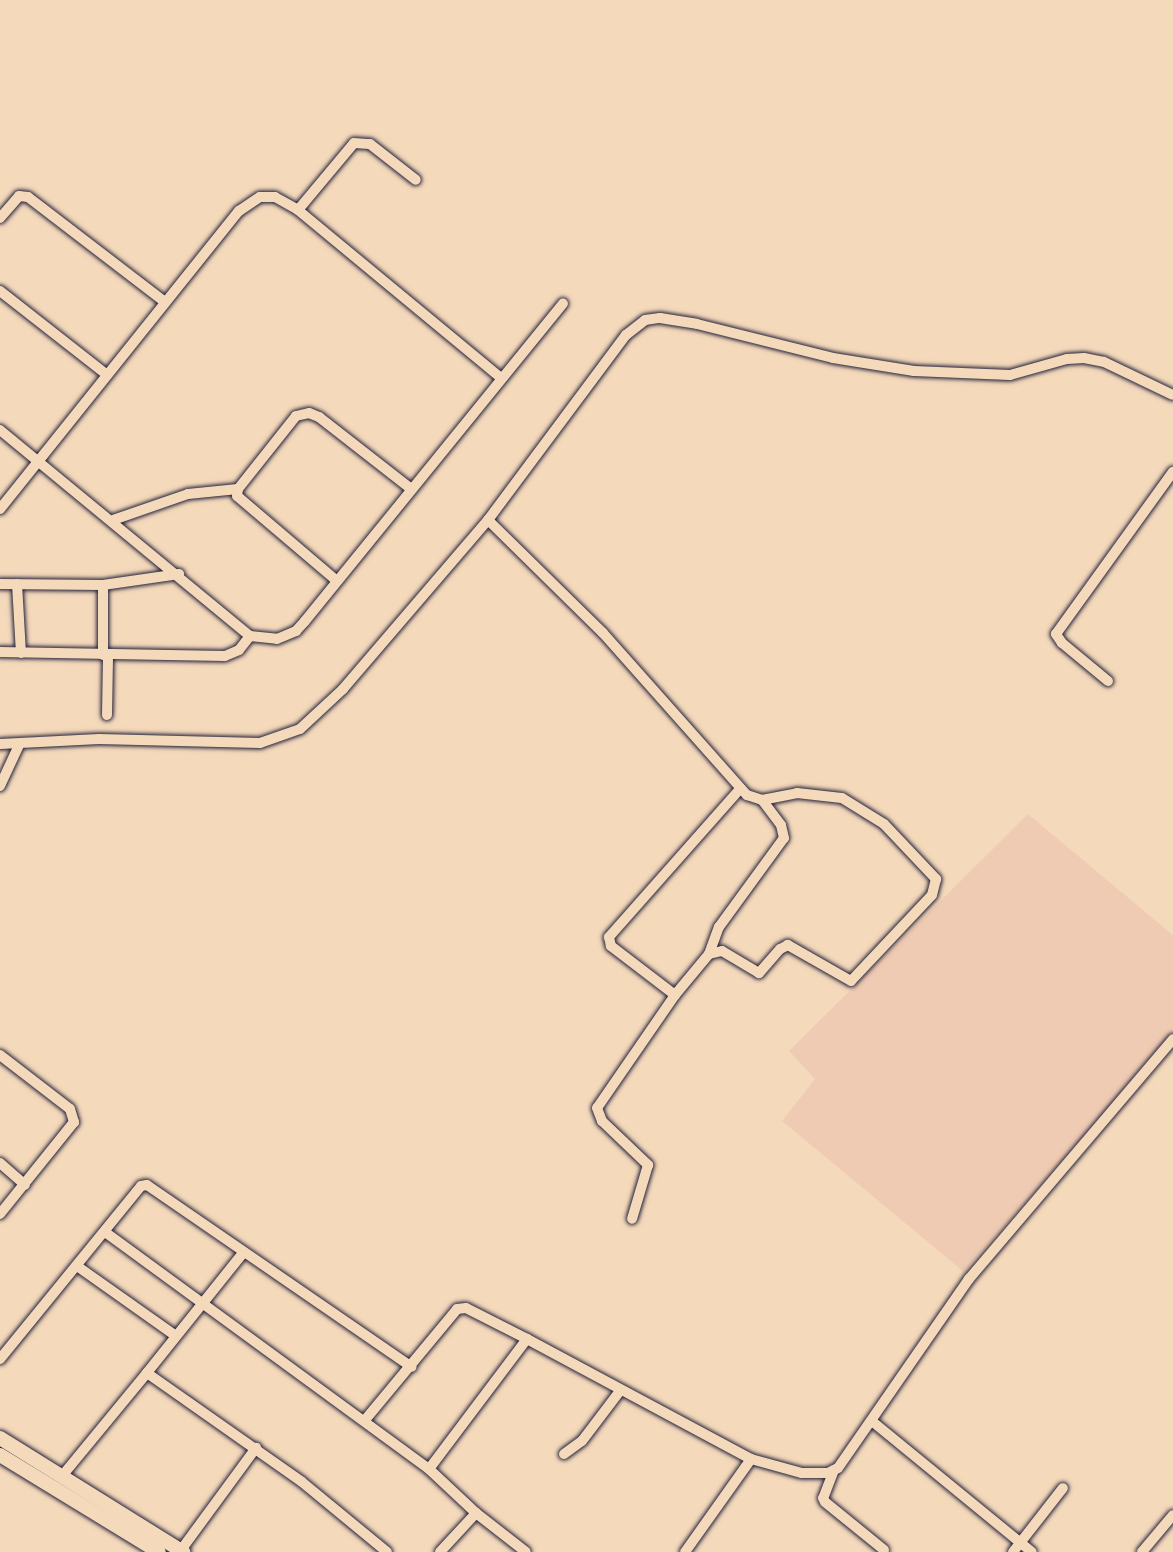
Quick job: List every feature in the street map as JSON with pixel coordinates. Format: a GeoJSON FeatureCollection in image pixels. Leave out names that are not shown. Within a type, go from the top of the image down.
{"type":"FeatureCollection","features":[{"type":"Feature","properties":{"kind":"street"},"geometry":{"type":"LineString","coordinates":[[298,210],[354,143],[370,144],[416,180]]}},
{"type":"Feature","properties":{"kind":"street"},"geometry":{"type":"LineString","coordinates":[[0,218],[19,196],[28,196],[165,302]]}},
{"type":"Feature","properties":{"kind":"street"},"geometry":{"type":"LineString","coordinates":[[0,509],[165,302],[250,201],[274,198],[298,210],[500,377]]}},
{"type":"Feature","properties":{"kind":"street"},"geometry":{"type":"LineString","coordinates":[[0,291],[107,375]]}},
{"type":"Feature","properties":{"kind":"street"},"geometry":{"type":"LineString","coordinates":[[0,430],[113,519],[250,636],[277,639],[296,631],[500,377],[563,304]]}},
{"type":"Feature","properties":{"kind":"street"},"geometry":{"type":"LineString","coordinates":[[0,744],[99,739],[260,743],[280,739],[300,729],[343,689],[488,520],[626,334],[654,318],[833,358],[914,370],[1010,375],[1067,359],[1084,358],[1112,365],[1173,395]]}},
{"type":"Feature","properties":{"kind":"street"},"geometry":{"type":"LineString","coordinates":[[337,581],[238,498],[238,489],[302,412],[319,417],[410,488]]}},
{"type":"Feature","properties":{"kind":"street"},"geometry":{"type":"LineString","coordinates":[[1108,681],[1062,643],[1056,634],[1173,472]]}},
{"type":"Feature","properties":{"kind":"street"},"geometry":{"type":"LineString","coordinates":[[113,519],[188,494],[238,489]]}},
{"type":"Feature","properties":{"kind":"street"},"geometry":{"type":"LineString","coordinates":[[488,520],[603,633],[740,789],[762,800],[781,825],[784,838],[719,927],[709,954],[675,995],[597,1108],[602,1121],[648,1165],[632,1219]]}},
{"type":"Feature","properties":{"kind":"street"},"geometry":{"type":"LineString","coordinates":[[0,584],[104,585],[179,574]]}},
{"type":"Feature","properties":{"kind":"street"},"geometry":{"type":"LineString","coordinates":[[17,584],[21,653]]}},
{"type":"Feature","properties":{"kind":"street"},"geometry":{"type":"LineString","coordinates":[[104,585],[107,714]]}},
{"type":"Feature","properties":{"kind":"street"},"geometry":{"type":"LineString","coordinates":[[0,652],[225,656],[239,650],[250,636]]}},
{"type":"Feature","properties":{"kind":"street"},"geometry":{"type":"LineString","coordinates":[[0,786],[20,743]]}},
{"type":"Feature","properties":{"kind":"street"},"geometry":{"type":"LineString","coordinates":[[675,995],[611,946],[609,937],[740,789]]}},
{"type":"Feature","properties":{"kind":"street"},"geometry":{"type":"LineString","coordinates":[[709,954],[722,951],[759,973],[780,949],[788,945],[851,981],[936,888],[930,870],[905,844],[876,819],[842,798],[797,793],[762,800]]}},
{"type":"Feature","properties":{"kind":"street"},"geometry":{"type":"LineString","coordinates":[[884,1550],[825,1502],[823,1498],[834,1470],[873,1422],[969,1279],[1173,1039]]}},
{"type":"Feature","properties":{"kind":"street"},"geometry":{"type":"LineString","coordinates":[[0,1055],[74,1115],[72,1128],[0,1214]]}},
{"type":"Feature","properties":{"kind":"street"},"geometry":{"type":"LineString","coordinates":[[0,1163],[25,1185]]}},
{"type":"Feature","properties":{"kind":"street"},"geometry":{"type":"LineString","coordinates":[[0,1359],[141,1186],[147,1185],[243,1254],[412,1367]]}},
{"type":"Feature","properties":{"kind":"street"},"geometry":{"type":"LineString","coordinates":[[105,1232],[365,1420],[429,1469],[476,1513],[526,1552]]}},
{"type":"Feature","properties":{"kind":"street"},"geometry":{"type":"LineString","coordinates":[[62,1476],[243,1254]]}},
{"type":"Feature","properties":{"kind":"street"},"geometry":{"type":"LineString","coordinates":[[77,1266],[176,1336]]}},
{"type":"Feature","properties":{"kind":"street"},"geometry":{"type":"LineString","coordinates":[[365,1420],[412,1367],[457,1309],[466,1308],[527,1338],[620,1391],[751,1459],[802,1473],[834,1470]]}},
{"type":"Feature","properties":{"kind":"street"},"geometry":{"type":"LineString","coordinates":[[429,1469],[527,1338]]}},
{"type":"Feature","properties":{"kind":"street"},"geometry":{"type":"LineString","coordinates":[[147,1373],[256,1448],[387,1552]]}},
{"type":"Feature","properties":{"kind":"street"},"geometry":{"type":"LineString","coordinates":[[564,1454],[582,1441],[620,1391]]}},
{"type":"Feature","properties":{"kind":"street"},"geometry":{"type":"LineString","coordinates":[[873,1422],[1017,1548],[1032,1552]]}},
{"type":"Feature","properties":{"kind":"street"},"geometry":{"type":"LineString","coordinates":[[0,1438],[182,1551],[256,1448]]}},
{"type":"Feature","properties":{"kind":"street"},"geometry":{"type":"LineString","coordinates":[[0,1455],[159,1552]]}},
{"type":"Feature","properties":{"kind":"street"},"geometry":{"type":"LineString","coordinates":[[685,1552],[751,1459]]}},
{"type":"Feature","properties":{"kind":"street"},"geometry":{"type":"LineString","coordinates":[[1017,1548],[1063,1488]]}},
{"type":"Feature","properties":{"kind":"street"},"geometry":{"type":"LineString","coordinates":[[440,1552],[476,1513]]}},
{"type":"Feature","properties":{"kind":"street"},"geometry":{"type":"LineString","coordinates":[[1142,1552],[1173,1515]]}},
{"type":"Feature","properties":{"kind":"shaded area"},"geometry":{"type":"Polygon","coordinates":[[[1028,814],[1173,935],[1173,1034],[964,1272],[782,1121],[815,1079],[789,1051],[1028,814]]]}}]}
